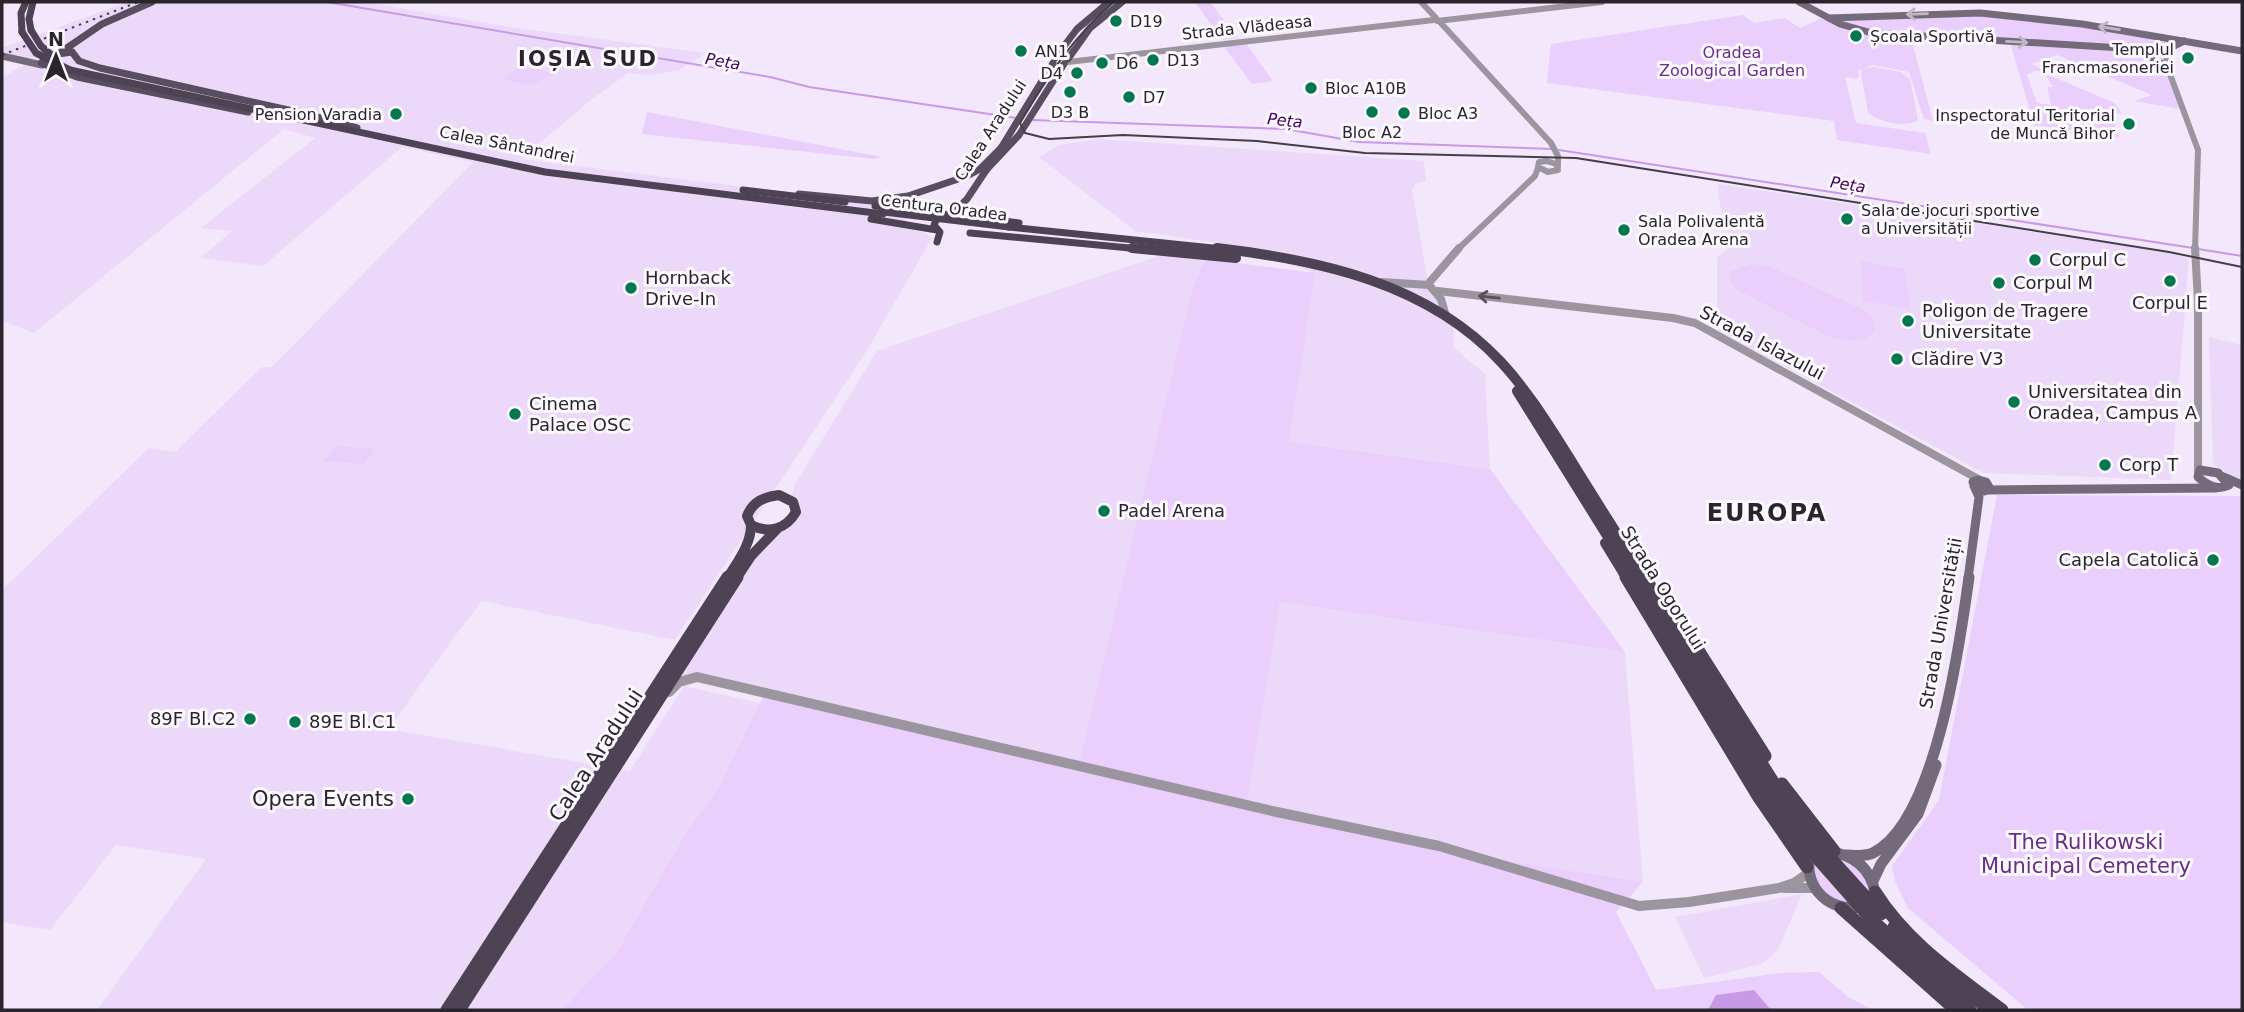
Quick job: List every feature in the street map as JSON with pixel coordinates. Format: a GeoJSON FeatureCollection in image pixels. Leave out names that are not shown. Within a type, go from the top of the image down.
{"type":"FeatureCollection","features":[{"type":"Feature","properties":{"kind":"highway"},"geometry":{"type":"LineString","coordinates":[[26,2],[21,13],[22,32],[36,53],[74,69]]}},
{"type":"Feature","properties":{"kind":"highway"},"geometry":{"type":"LineString","coordinates":[[33,2],[29,19],[31,30],[46,51],[74,69]]}},
{"type":"Feature","properties":{"kind":"highway","name":"Calea Sântandrei"},"geometry":{"type":"LineString","coordinates":[[74,69],[550,168],[653,182]]}},
{"type":"Feature","properties":{"kind":"highway","name":"Calea Sântandrei"},"geometry":{"type":"LineString","coordinates":[[74,69],[545,172],[612,181]]}},
{"type":"Feature","properties":{"kind":"highway"},"geometry":{"type":"LineString","coordinates":[[612,181],[639,188],[829,214]]}},
{"type":"Feature","properties":{"kind":"highway","name":"Centura Oradea"},"geometry":{"type":"LineString","coordinates":[[612,181],[1274,259]]}},
{"type":"Feature","properties":{"kind":"highway"},"geometry":{"type":"LineString","coordinates":[[653,182],[943,214]]}},
{"type":"Feature","properties":{"kind":"highway","name":"Centura Oradea"},"geometry":{"type":"LineString","coordinates":[[653,182],[884,213]]}},
{"type":"Feature","properties":{"kind":"highway","name":"Calea Aradului"},"geometry":{"type":"LineString","coordinates":[[943,214],[954,211]]}},
{"type":"Feature","properties":{"kind":"highway"},"geometry":{"type":"LineString","coordinates":[[937,242],[940,232],[935,222],[943,214]]}},
{"type":"Feature","properties":{"kind":"highway"},"geometry":{"type":"LineString","coordinates":[[858,218],[909,223],[937,230]]}},
{"type":"Feature","properties":{"kind":"highway"},"geometry":{"type":"LineString","coordinates":[[979,218],[1217,244],[1270,251],[1292,259]]}},
{"type":"Feature","properties":{"kind":"highway","name":"Centura Oradea"},"geometry":{"type":"LineString","coordinates":[[1009,228],[1212,247],[1292,259]]}},
{"type":"Feature","properties":{"kind":"highway"},"geometry":{"type":"LineString","coordinates":[[970,233],[1274,259]]}},
{"type":"Feature","properties":{"kind":"highway","name":"Strada Ogorului"},"geometry":{"type":"LineString","coordinates":[[1274,259],[1341,274],[1378,286],[1421,306],[1454,327],[1501,369],[1579,481]]}},
{"type":"Feature","properties":{"kind":"highway","name":"Strada Ogorului"},"geometry":{"type":"LineString","coordinates":[[1292,259],[1380,281],[1445,313],[1476,336],[1509,368],[1774,802],[1876,917],[1970,1010]]}},
{"type":"Feature","properties":{"kind":"highway"},"geometry":{"type":"LineString","coordinates":[[1579,481],[1595,494],[1692,639],[1785,788],[1840,853]]}},
{"type":"Feature","properties":{"kind":"highway"},"geometry":{"type":"LineString","coordinates":[[1579,481],[1584,507],[1628,584],[1807,871]]}},
{"type":"Feature","properties":{"kind":"highway","name":"Calea Aradului"},"geometry":{"type":"LineString","coordinates":[[447,1010],[742,555],[751,535],[747,516],[750,506],[761,499],[779,495],[793,502],[796,512],[792,520],[777,529],[751,556],[459,1010]]}},
{"type":"Feature","properties":{"kind":"highway"},"geometry":{"type":"LineString","coordinates":[[751,525],[762,530],[777,529]]}},
{"type":"Feature","properties":{"kind":"highway"},"geometry":{"type":"LineString","coordinates":[[1874,887],[1889,913],[2002,1010]]}},
{"type":"Feature","properties":{"kind":"highway"},"geometry":{"type":"LineString","coordinates":[[1841,908],[1956,1010]]}},
{"type":"Feature","properties":{"kind":"highway","name":"Strada Ogorului"},"geometry":{"type":"LineString","coordinates":[[1876,917],[1989,1010]]}},
{"type":"Feature","properties":{"kind":"main road"},"geometry":{"type":"LineString","coordinates":[[15,59],[61,52],[102,24],[152,2]]}},
{"type":"Feature","properties":{"kind":"main road"},"geometry":{"type":"LineString","coordinates":[[44,66],[60,65],[107,24],[158,2]]}},
{"type":"Feature","properties":{"kind":"main road","name":"Calea Aradului"},"geometry":{"type":"LineString","coordinates":[[954,211],[967,198],[1002,147],[1054,60],[1077,29],[1109,2]]}},
{"type":"Feature","properties":{"kind":"main road","name":"Calea Aradului"},"geometry":{"type":"LineString","coordinates":[[987,169],[998,162],[1027,124],[1090,28],[1122,2]]}},
{"type":"Feature","properties":{"kind":"main road"},"geometry":{"type":"LineString","coordinates":[[1799,2],[1851,29],[1872,33],[2126,48],[2169,48],[2202,44]]}},
{"type":"Feature","properties":{"kind":"main road"},"geometry":{"type":"LineString","coordinates":[[1829,18],[1980,13],[2082,24],[2242,51]]}},
{"type":"Feature","properties":{"kind":"main road"},"geometry":{"type":"LineString","coordinates":[[2169,48],[2185,40]]}},
{"type":"Feature","properties":{"kind":"main road"},"geometry":{"type":"LineString","coordinates":[[2126,48],[2154,57],[2167,66]]}},
{"type":"Feature","properties":{"kind":"main road"},"geometry":{"type":"LineString","coordinates":[[61,52],[111,71],[244,99],[357,128]]}},
{"type":"Feature","properties":{"kind":"main road"},"geometry":{"type":"LineString","coordinates":[[2,56],[78,77],[399,141]]}},
{"type":"Feature","properties":{"kind":"main road"},"geometry":{"type":"LineString","coordinates":[[44,66],[41,62],[48,56]]}},
{"type":"Feature","properties":{"kind":"main road"},"geometry":{"type":"LineString","coordinates":[[1054,60],[1068,59]]}},
{"type":"Feature","properties":{"kind":"main road"},"geometry":{"type":"LineString","coordinates":[[787,195],[872,201],[908,196],[967,176],[1002,147]]}},
{"type":"Feature","properties":{"kind":"main road"},"geometry":{"type":"LineString","coordinates":[[2182,489],[2204,469],[2214,471],[2242,487]]}},
{"type":"Feature","properties":{"kind":"main road"},"geometry":{"type":"LineString","coordinates":[[2198,474],[2220,488]]}},
{"type":"Feature","properties":{"kind":"main road"},"geometry":{"type":"LineString","coordinates":[[2220,488],[2229,482],[2224,477]]}},
{"type":"Feature","properties":{"kind":"main road"},"geometry":{"type":"LineString","coordinates":[[1979,485],[2006,488],[2242,487]]}},
{"type":"Feature","properties":{"kind":"main road","name":"Strada Universității"},"geometry":{"type":"LineString","coordinates":[[1840,853],[1872,853],[1895,836],[1915,806],[1935,754],[1960,633],[1979,485]]}},
{"type":"Feature","properties":{"kind":"main road","name":"Strada Universității"},"geometry":{"type":"LineString","coordinates":[[1874,887],[1879,865],[1900,841],[1922,807],[1933,781],[1935,754]]}},
{"type":"Feature","properties":{"kind":"main road"},"geometry":{"type":"LineString","coordinates":[[1840,853],[1863,866],[1874,887],[1870,904],[1865,907],[1841,908],[1814,888],[1807,871],[1813,856],[1840,853]]}},
{"type":"Feature","properties":{"kind":"street"},"geometry":{"type":"LineString","coordinates":[[1421,2],[1551,143],[1558,170],[1535,176]]}},
{"type":"Feature","properties":{"kind":"street","name":"Strada Vlădeasa"},"geometry":{"type":"LineString","coordinates":[[1068,59],[1602,2]]}},
{"type":"Feature","properties":{"kind":"street"},"geometry":{"type":"LineString","coordinates":[[2169,48],[2167,66],[2198,150],[2194,249],[2198,301],[2198,474]]}},
{"type":"Feature","properties":{"kind":"street","name":"Strada Vlădeasa"},"geometry":{"type":"LineString","coordinates":[[1068,59],[1105,57]]}},
{"type":"Feature","properties":{"kind":"street"},"geometry":{"type":"LineString","coordinates":[[1428,284],[1451,257],[1535,176],[1538,163],[1548,161],[1556,154]]}},
{"type":"Feature","properties":{"kind":"street"},"geometry":{"type":"LineString","coordinates":[[1548,161],[1558,166]]}},
{"type":"Feature","properties":{"kind":"street"},"geometry":{"type":"LineString","coordinates":[[1538,168],[1550,172]]}},
{"type":"Feature","properties":{"kind":"street"},"geometry":{"type":"LineString","coordinates":[[1380,281],[1428,284],[1438,291],[1445,313]]}},
{"type":"Feature","properties":{"kind":"street","name":"Strada Islazului"},"geometry":{"type":"LineString","coordinates":[[1438,291],[1682,320],[1695,324],[1979,485]]}},
{"type":"Feature","properties":{"kind":"street"},"geometry":{"type":"LineString","coordinates":[[2197,457],[2214,471]]}},
{"type":"Feature","properties":{"kind":"street"},"geometry":{"type":"LineString","coordinates":[[711,618],[708,632],[688,663],[691,673],[696,677],[1272,811],[1401,837],[1501,864],[1619,902],[1647,907],[1779,888],[1814,888]]}},
{"type":"Feature","properties":{"kind":"street"},"geometry":{"type":"LineString","coordinates":[[637,730],[649,722],[676,684],[696,677]]}},
{"type":"Feature","properties":{"kind":"street"},"geometry":{"type":"LineString","coordinates":[[1779,888],[1794,883],[1807,871]]}},
{"type":"Feature","properties":{"kind":"shaded area"},"geometry":{"type":"Polygon","coordinates":[[[128,2],[365,2],[510,27],[706,53],[679,70],[650,75],[628,73],[587,103],[521,159],[913,208],[905,221],[907,229],[923,232],[932,238],[866,352],[675,640],[482,601],[389,729],[630,771],[684,686],[1029,764],[1650,1010],[97,1010],[206,859],[116,845],[50,930],[2,922],[2,590],[149,448],[175,452],[262,367],[272,367],[473,162],[402,147],[263,266],[200,258],[232,231],[201,228],[315,138],[284,129],[34,333],[5,322],[2,324],[2,78],[24,65],[2,60],[2,48],[128,2]]]}},
{"type":"Feature","properties":{"kind":"shaded area"},"geometry":{"type":"Polygon","coordinates":[[[1099,139],[1424,161],[1426,181],[1415,184],[1412,190],[1427,277],[1445,294],[1454,331],[1453,347],[1485,374],[1490,469],[1288,442],[1315,273],[1240,246],[1135,231],[1039,157],[1059,145],[1099,139]]]}},
{"type":"Feature","properties":{"kind":"shaded area","name":"Universitatea din Oradea, Campus A"},"geometry":{"type":"Polygon","coordinates":[[[1718,184],[2172,253],[2189,259],[2171,480],[1984,473],[1717,330],[1717,257],[1730,247],[1718,184]]]}},
{"type":"Feature","properties":{"kind":"shaded area"},"geometry":{"type":"Polygon","coordinates":[[[1161,255],[1206,259],[1193,286],[1080,759],[674,673],[751,556],[791,520],[795,484],[877,351],[1161,255]]]}},
{"type":"Feature","properties":{"kind":"shaded area"},"geometry":{"type":"Polygon","coordinates":[[[2209,337],[2242,345],[2242,482],[2213,464],[2209,337]]]}},
{"type":"Feature","properties":{"kind":"shaded area"},"geometry":{"type":"Polygon","coordinates":[[[1280,602],[1625,652],[1643,882],[1508,861],[1387,830],[1247,802],[1280,602]]]}},
{"type":"Feature","properties":{"kind":"shaded area"},"geometry":{"type":"Polygon","coordinates":[[[1802,894],[1778,950],[1762,964],[1704,978],[1675,917],[1802,894]]]}},
{"type":"Feature","properties":{"kind":"shaded area"},"geometry":{"type":"Polygon","coordinates":[[[1754,990],[1771,1010],[1708,1010],[1716,995],[1754,990]]]}},
{"type":"Feature","properties":{"kind":"green space"},"geometry":{"type":"Polygon","coordinates":[[[1195,2],[1210,2],[1238,38],[1222,40],[1195,2]]]}},
{"type":"Feature","properties":{"kind":"green space","name":"Oradea Zoological Garden"},"geometry":{"type":"Polygon","coordinates":[[[1980,13],[2185,40],[2162,51],[2164,59],[2140,50],[2165,67],[2180,109],[2134,101],[2152,95],[2057,55],[2031,64],[2048,71],[2035,71],[2027,75],[2037,103],[2051,105],[2047,87],[2053,87],[2044,73],[2115,103],[2122,114],[2112,113],[2119,137],[2034,125],[2010,42],[1910,34],[1933,121],[1924,119],[1909,72],[1873,65],[1859,70],[1858,79],[1845,77],[1856,123],[1925,133],[1931,154],[1837,140],[1834,121],[1547,83],[1551,44],[1743,15],[1754,23],[1785,18],[1800,28],[1820,19],[1841,16],[1980,13]]]}},
{"type":"Feature","properties":{"kind":"green space"},"geometry":{"type":"Polygon","coordinates":[[[1244,41],[1273,81],[1252,84],[1222,44],[1244,41]]]}},
{"type":"Feature","properties":{"kind":"green space"},"geometry":{"type":"Polygon","coordinates":[[[522,66],[552,73],[531,86],[501,79],[522,66]]]}},
{"type":"Feature","properties":{"kind":"green space"},"geometry":{"type":"Polygon","coordinates":[[[1875,67],[1900,72],[1910,79],[1918,121],[1892,123],[1868,113],[1861,73],[1862,69],[1875,67]]]}},
{"type":"Feature","properties":{"kind":"green space"},"geometry":{"type":"Polygon","coordinates":[[[647,112],[882,157],[874,159],[642,134],[647,112]]]}},
{"type":"Feature","properties":{"kind":"green space"},"geometry":{"type":"Polygon","coordinates":[[[1206,259],[1315,273],[1289,442],[1490,469],[1625,652],[1280,602],[1247,802],[1387,830],[1508,861],[1643,882],[1616,912],[1656,990],[1780,973],[1819,972],[1848,997],[1873,1010],[562,1010],[617,952],[688,830],[718,789],[765,693],[1080,759],[1193,286],[1206,259]]]}},
{"type":"Feature","properties":{"kind":"green space"},"geometry":{"type":"Polygon","coordinates":[[[1861,261],[1905,269],[1910,309],[1863,301],[1861,261]]]}},
{"type":"Feature","properties":{"kind":"green space"},"geometry":{"type":"Polygon","coordinates":[[[1751,264],[1771,267],[1866,311],[1876,330],[1862,339],[1832,338],[1737,290],[1728,277],[1729,272],[1751,264]]]}},
{"type":"Feature","properties":{"kind":"green space"},"geometry":{"type":"Polygon","coordinates":[[[336,446],[375,449],[364,464],[324,461],[336,446]]]}},
{"type":"Feature","properties":{"kind":"green space","name":"The Rulikowski Municipal Cemetery"},"geometry":{"type":"Polygon","coordinates":[[[1997,495],[2242,496],[2242,1010],[2028,1010],[1908,908],[1895,881],[1892,866],[1939,800],[1997,495]]]}},
{"type":"Feature","properties":{"kind":"green space"},"geometry":{"type":"Polygon","coordinates":[[[1825,855],[1856,865],[1870,886],[1867,898],[1840,903],[1818,887],[1812,867],[1825,855]]]}},
{"type":"Feature","properties":{"kind":"waterway","name":"Peța"},"geometry":{"type":"LineString","coordinates":[[327,2],[770,77],[809,87],[1016,118]]}},
{"type":"Feature","properties":{"kind":"waterway","name":"Peța"},"geometry":{"type":"LineString","coordinates":[[1032,120],[1286,129],[1359,142],[1553,149]]}},
{"type":"Feature","properties":{"kind":"waterway","name":"Peța"},"geometry":{"type":"LineString","coordinates":[[1559,150],[2193,248]]}},
{"type":"Feature","properties":{"kind":"waterway","name":"Peța"},"geometry":{"type":"LineString","coordinates":[[2198,249],[2242,256]]}},
{"type":"Feature","properties":{"kind":"tram line"},"geometry":{"type":"LineString","coordinates":[[1114,2],[1073,43],[1051,74],[1020,123],[1025,133],[1049,139],[1123,135],[1257,141],[1365,153],[1576,158],[2169,252],[2242,267]]}},
{"type":"Feature","properties":{"kind":"railway"},"geometry":{"type":"LineString","coordinates":[[2,55],[138,2]]}},
{"type":"Feature","properties":{"kind":"place","name":"D19"},"geometry":{"type":"Point","coordinates":[1116,21]}},
{"type":"Feature","properties":{"kind":"place","name":"Școala Sportivă"},"geometry":{"type":"Point","coordinates":[1856,36]}},
{"type":"Feature","properties":{"kind":"place","name":"AN1"},"geometry":{"type":"Point","coordinates":[1021,51]}},
{"type":"Feature","properties":{"kind":"place","name":"Templul Francmasoneriei"},"geometry":{"type":"Point","coordinates":[2188,58]}},
{"type":"Feature","properties":{"kind":"place","name":"D13"},"geometry":{"type":"Point","coordinates":[1153,60]}},
{"type":"Feature","properties":{"kind":"place","name":"D6"},"geometry":{"type":"Point","coordinates":[1102,63]}},
{"type":"Feature","properties":{"kind":"place","name":"D4"},"geometry":{"type":"Point","coordinates":[1077,73]}},
{"type":"Feature","properties":{"kind":"place","name":"Bloc A10B"},"geometry":{"type":"Point","coordinates":[1311,88]}},
{"type":"Feature","properties":{"kind":"place","name":"D3 B"},"geometry":{"type":"Point","coordinates":[1070,92]}},
{"type":"Feature","properties":{"kind":"place","name":"D7"},"geometry":{"type":"Point","coordinates":[1129,97]}},
{"type":"Feature","properties":{"kind":"place","name":"Bloc A2"},"geometry":{"type":"Point","coordinates":[1372,112]}},
{"type":"Feature","properties":{"kind":"place","name":"Bloc A3"},"geometry":{"type":"Point","coordinates":[1404,113]}},
{"type":"Feature","properties":{"kind":"place","name":"Pension Varadia"},"geometry":{"type":"Point","coordinates":[396,114]}},
{"type":"Feature","properties":{"kind":"place","name":"Inspectoratul Teritorial de Muncă Bihor"},"geometry":{"type":"Point","coordinates":[2129,124]}},
{"type":"Feature","properties":{"kind":"place","name":"Sala de jocuri sportive a Universității"},"geometry":{"type":"Point","coordinates":[1847,219]}},
{"type":"Feature","properties":{"kind":"place","name":"Sala Polivalentă Oradea Arena"},"geometry":{"type":"Point","coordinates":[1624,230]}},
{"type":"Feature","properties":{"kind":"place","name":"Corpul C"},"geometry":{"type":"Point","coordinates":[2035,260]}},
{"type":"Feature","properties":{"kind":"place","name":"Corpul E"},"geometry":{"type":"Point","coordinates":[2170,281]}},
{"type":"Feature","properties":{"kind":"place","name":"Corpul M"},"geometry":{"type":"Point","coordinates":[1999,283]}},
{"type":"Feature","properties":{"kind":"place","name":"Hornback Drive-In"},"geometry":{"type":"Point","coordinates":[631,288]}},
{"type":"Feature","properties":{"kind":"place","name":"Poligon de Tragere Universitate"},"geometry":{"type":"Point","coordinates":[1908,321]}},
{"type":"Feature","properties":{"kind":"place","name":"Clădire V3"},"geometry":{"type":"Point","coordinates":[1897,359]}},
{"type":"Feature","properties":{"kind":"place","name":"Universitatea din Oradea, Campus A"},"geometry":{"type":"Point","coordinates":[2014,402]}},
{"type":"Feature","properties":{"kind":"place","name":"Cinema Palace OSC"},"geometry":{"type":"Point","coordinates":[515,414]}},
{"type":"Feature","properties":{"kind":"place","name":"Corp T"},"geometry":{"type":"Point","coordinates":[2105,465]}},
{"type":"Feature","properties":{"kind":"place","name":"Padel Arena"},"geometry":{"type":"Point","coordinates":[1104,511]}},
{"type":"Feature","properties":{"kind":"place","name":"Capela Catolică"},"geometry":{"type":"Point","coordinates":[2213,560]}},
{"type":"Feature","properties":{"kind":"place","name":"89F Bl.C2"},"geometry":{"type":"Point","coordinates":[250,719]}},
{"type":"Feature","properties":{"kind":"place","name":"89E Bl.C1"},"geometry":{"type":"Point","coordinates":[295,722]}},
{"type":"Feature","properties":{"kind":"place","name":"Opera Events"},"geometry":{"type":"Point","coordinates":[408,799]}},
{"type":"Feature","properties":{"kind":"district","name":"IOȘIA SUD"},"geometry":{"type":"Point","coordinates":[588,59]}},
{"type":"Feature","properties":{"kind":"district","name":"EUROPA"},"geometry":{"type":"Point","coordinates":[1767,513]}}]}
